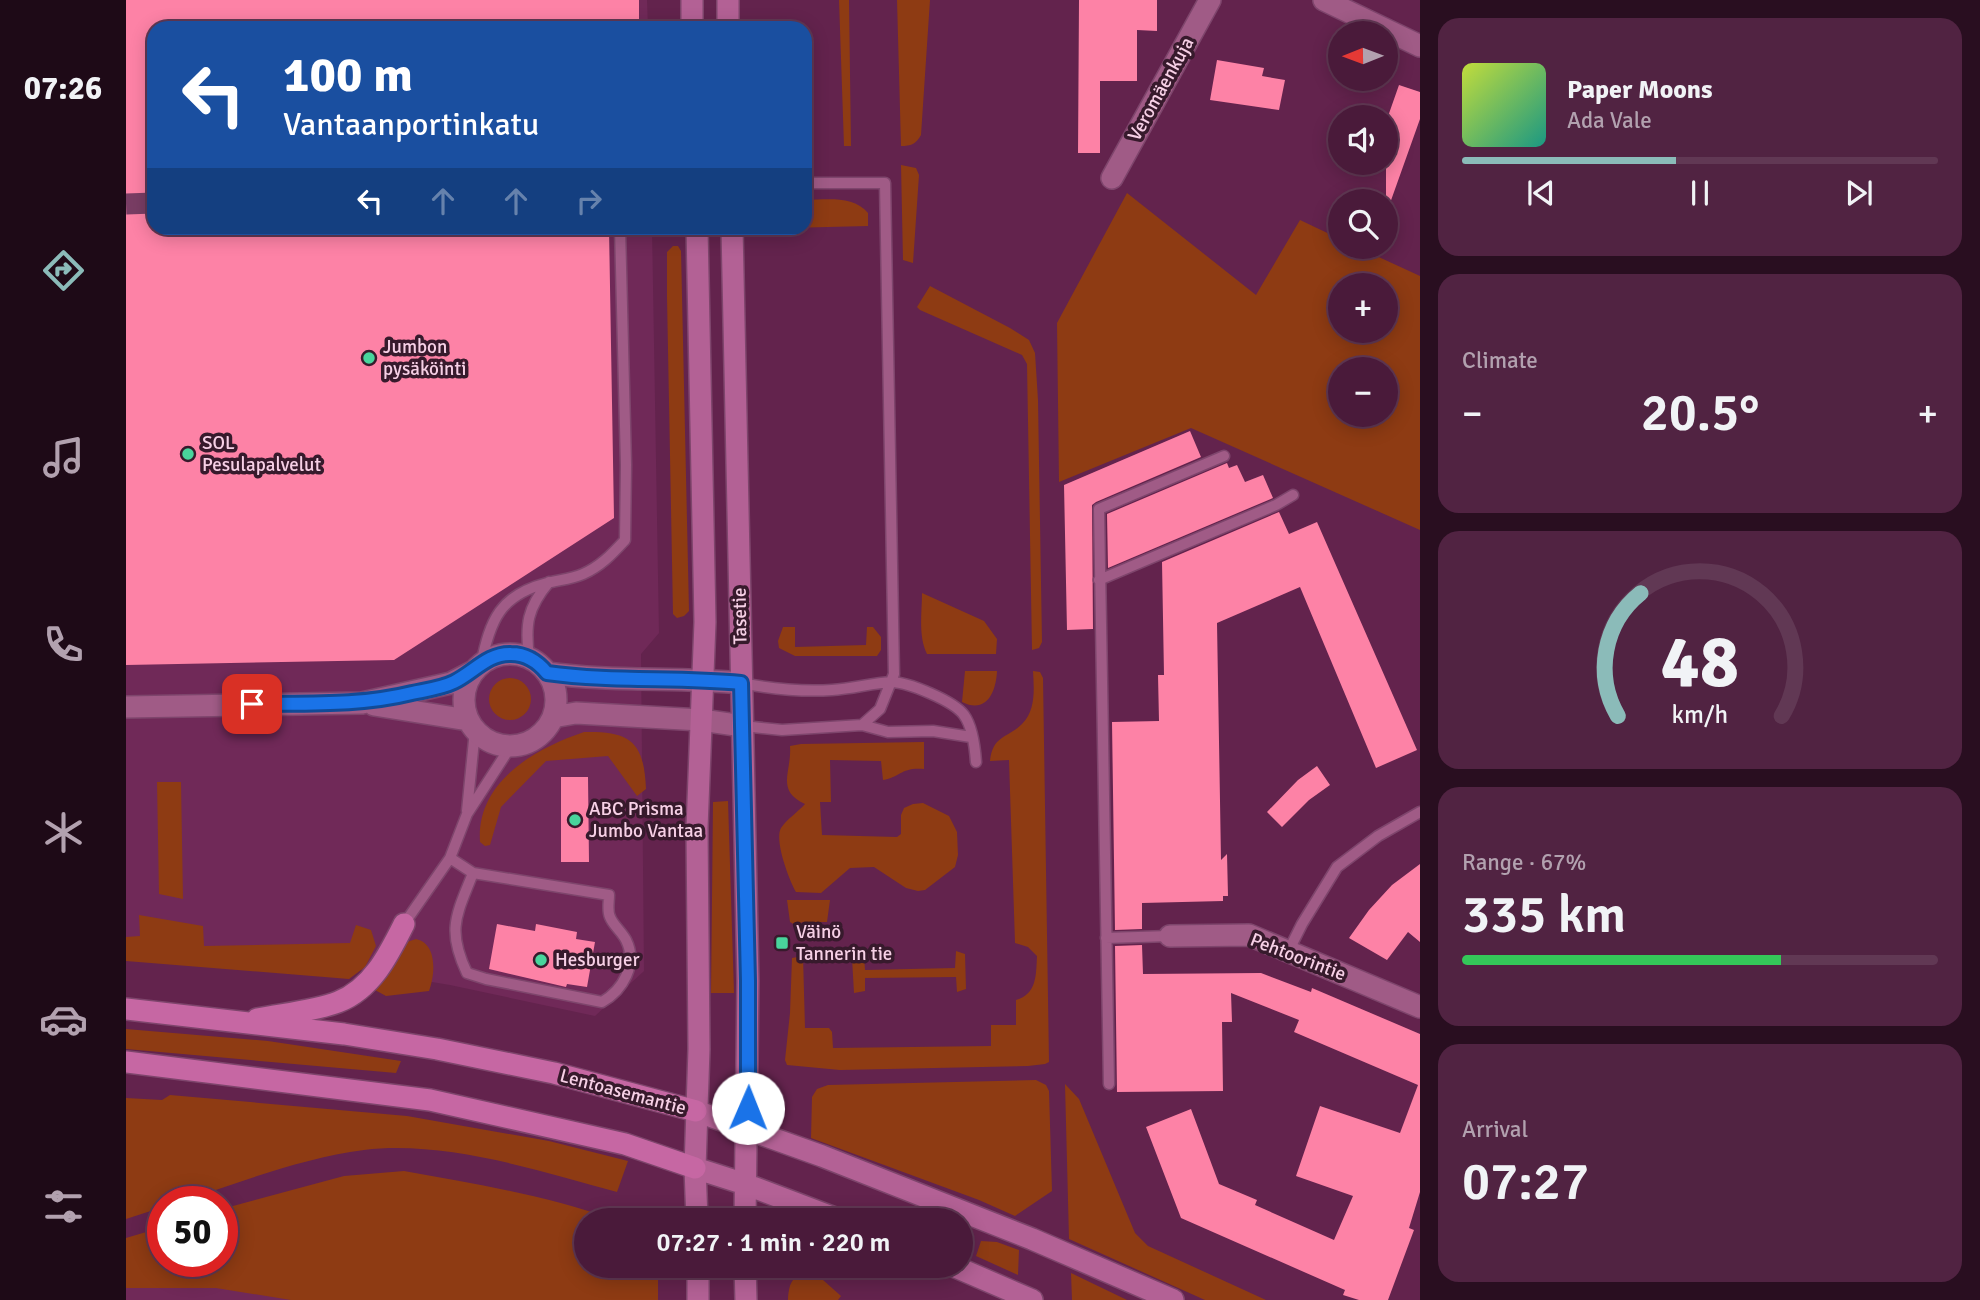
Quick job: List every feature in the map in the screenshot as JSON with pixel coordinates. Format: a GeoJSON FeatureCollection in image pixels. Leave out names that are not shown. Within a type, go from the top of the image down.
{"type":"FeatureCollection","features":[{"type":"Feature","properties":{"kind":"main road"},"geometry":{"type":"LineString","coordinates":[[692,0],[692,21]]}},
{"type":"Feature","properties":{"kind":"main road"},"geometry":{"type":"LineString","coordinates":[[728,0],[728,21]]}},
{"type":"Feature","properties":{"kind":"main road","name":"Tasetie"},"geometry":{"type":"LineString","coordinates":[[696,1111],[699,1049],[697,828],[705,622],[697,235]]}},
{"type":"Feature","properties":{"kind":"main road","name":"Tasetie"},"geometry":{"type":"LineString","coordinates":[[732,235],[748,981],[747,1131]]}},
{"type":"Feature","properties":{"kind":"main road"},"geometry":{"type":"LineString","coordinates":[[239,1023],[338,1002],[353,994],[372,978],[384,962],[404,924]]}},
{"type":"Feature","properties":{"kind":"main road","name":"Lentoasemantie"},"geometry":{"type":"LineString","coordinates":[[126,1009],[344,1034],[437,1049],[554,1073],[696,1111],[822,1156],[1032,1239],[1172,1300]]}},
{"type":"Feature","properties":{"kind":"main road"},"geometry":{"type":"LineString","coordinates":[[126,1062],[430,1100],[625,1144],[808,1208]]}},
{"type":"Feature","properties":{"kind":"main road"},"geometry":{"type":"LineString","coordinates":[[126,1075],[171,1069]]}},
{"type":"Feature","properties":{"kind":"main road"},"geometry":{"type":"LineString","coordinates":[[696,1111],[697,1208]]}},
{"type":"Feature","properties":{"kind":"main road"},"geometry":{"type":"LineString","coordinates":[[745,1208],[747,1131]]}},
{"type":"Feature","properties":{"kind":"main road"},"geometry":{"type":"LineString","coordinates":[[973,1275],[1031,1300]]}},
{"type":"Feature","properties":{"kind":"main road"},"geometry":{"type":"LineString","coordinates":[[698,1278],[698,1300]]}},
{"type":"Feature","properties":{"kind":"main road"},"geometry":{"type":"LineString","coordinates":[[745,1278],[746,1300]]}},
{"type":"Feature","properties":{"kind":"street","name":"Veromäenkuja"},"geometry":{"type":"LineString","coordinates":[[1112,178],[1210,0]]}},
{"type":"Feature","properties":{"kind":"street"},"geometry":{"type":"LineString","coordinates":[[1324,0],[1420,46]]}},
{"type":"Feature","properties":{"kind":"street"},"geometry":{"type":"LineString","coordinates":[[126,707],[362,703],[451,683],[494,657],[510,654],[529,658],[540,664],[553,685],[556,700],[553,717],[538,737],[511,746],[488,740],[471,725],[362,703]]}},
{"type":"Feature","properties":{"kind":"street"},"geometry":{"type":"LineString","coordinates":[[471,725],[464,699],[467,684],[478,668]]}},
{"type":"Feature","properties":{"kind":"street"},"geometry":{"type":"LineString","coordinates":[[547,673],[615,679],[741,683]]}},
{"type":"Feature","properties":{"kind":"street"},"geometry":{"type":"LineString","coordinates":[[553,717],[576,713],[701,720],[743,726]]}},
{"type":"Feature","properties":{"kind":"street","name":"Pehtoorintie"},"geometry":{"type":"LineString","coordinates":[[1170,936],[1248,935],[1420,1007]]}},
{"type":"Feature","properties":{"kind":"lane"},"geometry":{"type":"LineString","coordinates":[[812,183],[885,183],[889,471],[896,663],[892,682],[880,709],[862,725]]}},
{"type":"Feature","properties":{"kind":"lane"},"geometry":{"type":"LineString","coordinates":[[478,668],[486,639],[505,603],[526,589],[580,576],[601,565],[625,540],[626,465],[620,235]]}},
{"type":"Feature","properties":{"kind":"lane"},"geometry":{"type":"LineString","coordinates":[[1109,1084],[1098,509],[1224,456]]}},
{"type":"Feature","properties":{"kind":"lane"},"geometry":{"type":"LineString","coordinates":[[1099,580],[1276,505],[1293,495]]}},
{"type":"Feature","properties":{"kind":"lane"},"geometry":{"type":"LineString","coordinates":[[529,658],[526,636],[528,614],[549,582]]}},
{"type":"Feature","properties":{"kind":"lane"},"geometry":{"type":"LineString","coordinates":[[741,683],[792,691],[834,690],[892,682],[916,688],[964,714],[976,762]]}},
{"type":"Feature","properties":{"kind":"lane"},"geometry":{"type":"LineString","coordinates":[[467,814],[471,725]]}},
{"type":"Feature","properties":{"kind":"lane"},"geometry":{"type":"LineString","coordinates":[[743,726],[782,730],[862,725],[888,732],[933,731],[971,737]]}},
{"type":"Feature","properties":{"kind":"lane"},"geometry":{"type":"LineString","coordinates":[[404,924],[450,858],[467,814],[511,746]]}},
{"type":"Feature","properties":{"kind":"lane"},"geometry":{"type":"LineString","coordinates":[[1289,950],[1302,923],[1337,867],[1378,836],[1420,812]]}},
{"type":"Feature","properties":{"kind":"lane"},"geometry":{"type":"LineString","coordinates":[[450,858],[473,873],[610,895],[608,915],[626,941],[630,958],[628,973],[620,988],[602,1002],[486,979],[467,972],[458,954],[455,921],[473,873]]}},
{"type":"Feature","properties":{"kind":"lane"},"geometry":{"type":"LineString","coordinates":[[1107,939],[1170,936]]}},
{"type":"Feature","properties":{"kind":"shaded area"},"geometry":{"type":"Polygon","coordinates":[[[126,0],[647,0],[648,21],[147,21],[147,235],[652,235],[659,633],[641,654],[644,971],[595,1016],[450,985],[354,969],[126,959],[126,0]]]}},
{"type":"Feature","properties":{"kind":"shaded area"},"geometry":{"type":"Polygon","coordinates":[[[839,0],[849,0],[851,146],[844,146],[839,0]]]}},
{"type":"Feature","properties":{"kind":"shaded area"},"geometry":{"type":"Polygon","coordinates":[[[897,0],[930,0],[921,135],[915,142],[905,146],[901,146],[897,0]]]}},
{"type":"Feature","properties":{"kind":"shaded area"},"geometry":{"type":"Polygon","coordinates":[[[901,165],[916,168],[919,175],[913,263],[903,260],[901,165]]]}},
{"type":"Feature","properties":{"kind":"shaded area"},"geometry":{"type":"Polygon","coordinates":[[[1127,193],[1256,295],[1300,220],[1328,233],[1328,259],[1383,259],[1420,276],[1420,530],[1191,428],[1059,482],[1057,323],[1127,193]]]}},
{"type":"Feature","properties":{"kind":"shaded area"},"geometry":{"type":"Polygon","coordinates":[[[812,200],[855,203],[868,213],[868,226],[812,228],[812,200]]]}},
{"type":"Feature","properties":{"kind":"shaded area"},"geometry":{"type":"Polygon","coordinates":[[[673,246],[678,246],[681,251],[689,611],[677,618],[673,614],[667,297],[667,252],[673,246]]]}},
{"type":"Feature","properties":{"kind":"shaded area"},"geometry":{"type":"Polygon","coordinates":[[[930,286],[1029,340],[1035,353],[1042,642],[1039,648],[1032,650],[1027,364],[1022,355],[920,310],[917,307],[930,286]]]}},
{"type":"Feature","properties":{"kind":"shaded area"},"geometry":{"type":"Polygon","coordinates":[[[922,593],[984,621],[997,639],[996,654],[927,654],[921,632],[922,593]]]}},
{"type":"Feature","properties":{"kind":"shaded area"},"geometry":{"type":"Polygon","coordinates":[[[783,627],[795,627],[795,647],[866,645],[867,627],[873,627],[881,637],[881,650],[877,656],[795,656],[779,648],[778,641],[783,627]]]}},
{"type":"Feature","properties":{"kind":"shaded area"},"geometry":{"type":"Polygon","coordinates":[[[965,671],[997,671],[992,694],[983,703],[970,705],[962,702],[965,671]]]}},
{"type":"Feature","properties":{"kind":"shaded area"},"geometry":{"type":"Polygon","coordinates":[[[1033,671],[1040,672],[1043,678],[1049,1062],[1028,1066],[840,1070],[787,1065],[785,1060],[792,958],[803,956],[805,1028],[829,1028],[832,1032],[833,1048],[991,1046],[991,1025],[1016,1025],[1016,1000],[1032,988],[1037,956],[1028,947],[1015,943],[1009,760],[990,761],[997,742],[1022,724],[1030,712],[1033,671]]]}},
{"type":"Feature","properties":{"kind":"shaded area"},"geometry":{"type":"Polygon","coordinates":[[[510,678],[525,684],[531,699],[525,714],[510,720],[495,714],[489,699],[495,684],[510,678]]]}},
{"type":"Feature","properties":{"kind":"shaded area"},"geometry":{"type":"Polygon","coordinates":[[[584,732],[613,734],[632,742],[642,760],[646,789],[637,796],[608,756],[546,761],[501,807],[490,845],[485,846],[480,842],[481,821],[498,785],[528,758],[584,732]]]}},
{"type":"Feature","properties":{"kind":"shaded area"},"geometry":{"type":"Polygon","coordinates":[[[924,742],[924,769],[910,769],[889,779],[883,780],[881,761],[830,760],[831,802],[820,802],[822,835],[897,837],[901,834],[901,815],[904,808],[923,803],[949,816],[957,832],[958,855],[955,867],[925,890],[906,888],[874,867],[850,868],[821,893],[796,892],[786,870],[779,841],[781,828],[805,804],[790,793],[788,786],[790,746],[924,742]]]}},
{"type":"Feature","properties":{"kind":"shaded area"},"geometry":{"type":"Polygon","coordinates":[[[157,782],[181,782],[183,899],[159,894],[157,782]]]}},
{"type":"Feature","properties":{"kind":"shaded area"},"geometry":{"type":"Polygon","coordinates":[[[728,801],[734,993],[711,993],[713,802],[728,801]]]}},
{"type":"Feature","properties":{"kind":"shaded area"},"geometry":{"type":"Polygon","coordinates":[[[787,900],[830,900],[827,922],[803,922],[795,925],[790,922],[787,900]]]}},
{"type":"Feature","properties":{"kind":"shaded area"},"geometry":{"type":"Polygon","coordinates":[[[139,915],[203,926],[204,946],[350,943],[356,925],[371,930],[376,946],[365,967],[349,979],[126,961],[126,937],[140,936],[139,915]]]}},
{"type":"Feature","properties":{"kind":"shaded area"},"geometry":{"type":"Polygon","coordinates":[[[416,939],[428,947],[433,961],[433,977],[429,991],[386,996],[375,990],[386,978],[407,942],[416,939]]]}},
{"type":"Feature","properties":{"kind":"shaded area"},"geometry":{"type":"Polygon","coordinates":[[[956,951],[965,954],[966,989],[957,992],[956,977],[865,978],[865,991],[854,993],[852,958],[855,954],[864,955],[865,970],[955,968],[956,951]]]}},
{"type":"Feature","properties":{"kind":"shaded area"},"geometry":{"type":"Polygon","coordinates":[[[126,1029],[268,1041],[401,1061],[396,1073],[126,1049],[126,1029]]]}},
{"type":"Feature","properties":{"kind":"shaded area"},"geometry":{"type":"Polygon","coordinates":[[[1036,1080],[1046,1085],[1049,1091],[1052,1191],[1015,1216],[811,1138],[812,1097],[817,1089],[828,1085],[1036,1080]]]}},
{"type":"Feature","properties":{"kind":"shaded area"},"geometry":{"type":"Polygon","coordinates":[[[1065,1084],[1079,1099],[1135,1233],[1148,1246],[1266,1300],[1205,1300],[1069,1239],[1065,1084]]]}},
{"type":"Feature","properties":{"kind":"shaded area"},"geometry":{"type":"Polygon","coordinates":[[[170,1095],[407,1116],[549,1141],[628,1161],[617,1192],[525,1167],[459,1153],[427,1149],[364,1150],[294,1165],[226,1186],[147,1186],[147,1212],[126,1219],[126,1098],[162,1100],[170,1095]]]}},
{"type":"Feature","properties":{"kind":"shaded area"},"geometry":{"type":"Polygon","coordinates":[[[404,1171],[537,1197],[578,1208],[574,1208],[574,1278],[658,1278],[658,1300],[291,1300],[216,1288],[126,1288],[126,1238],[147,1232],[147,1277],[238,1277],[238,1205],[344,1176],[404,1171]]]}},
{"type":"Feature","properties":{"kind":"shaded area"},"geometry":{"type":"Polygon","coordinates":[[[981,1241],[997,1242],[1019,1250],[1018,1275],[976,1256],[981,1241]]]}},
{"type":"Feature","properties":{"kind":"shaded area"},"geometry":{"type":"Polygon","coordinates":[[[126,1271],[147,1274],[147,1277],[168,1277],[329,1300],[126,1300],[126,1271]]]}},
{"type":"Feature","properties":{"kind":"shaded area"},"geometry":{"type":"Polygon","coordinates":[[[1071,1273],[1127,1300],[1072,1300],[1071,1273]]]}},
{"type":"Feature","properties":{"kind":"shaded area"},"geometry":{"type":"Polygon","coordinates":[[[821,1278],[841,1296],[838,1300],[788,1300],[794,1279],[821,1278]]]}},
{"type":"Feature","properties":{"kind":"building","name":"Jumbon pysäköinti"},"geometry":{"type":"Polygon","coordinates":[[[126,0],[639,0],[639,21],[147,21],[147,235],[609,235],[614,518],[394,660],[126,665],[126,0]]]}},
{"type":"Feature","properties":{"kind":"building"},"geometry":{"type":"Polygon","coordinates":[[[1079,0],[1157,0],[1157,31],[1137,30],[1137,81],[1100,81],[1100,153],[1078,153],[1079,0]]]}},
{"type":"Feature","properties":{"kind":"building"},"geometry":{"type":"Polygon","coordinates":[[[1217,60],[1264,68],[1262,76],[1285,80],[1279,110],[1210,100],[1217,60]]]}},
{"type":"Feature","properties":{"kind":"building"},"geometry":{"type":"Polygon","coordinates":[[[1399,85],[1420,92],[1420,119],[1395,189],[1386,189],[1386,175],[1398,175],[1398,105],[1392,105],[1399,85]]]}},
{"type":"Feature","properties":{"kind":"building"},"geometry":{"type":"Polygon","coordinates":[[[1190,431],[1201,457],[1092,505],[1093,629],[1067,630],[1064,485],[1190,431]]]}},
{"type":"Feature","properties":{"kind":"building"},"geometry":{"type":"Polygon","coordinates":[[[1227,463],[1229,468],[1237,465],[1245,482],[1263,475],[1273,498],[1108,568],[1107,514],[1227,463]]]}},
{"type":"Feature","properties":{"kind":"building"},"geometry":{"type":"Polygon","coordinates":[[[1279,512],[1289,534],[1317,522],[1417,750],[1376,768],[1300,587],[1217,623],[1221,860],[1227,854],[1228,896],[1223,896],[1223,901],[1142,903],[1142,929],[1115,930],[1112,722],[1159,721],[1158,675],[1164,675],[1162,562],[1279,512]]]}},
{"type":"Feature","properties":{"kind":"building"},"geometry":{"type":"Polygon","coordinates":[[[1317,766],[1330,785],[1309,800],[1282,827],[1267,812],[1298,780],[1317,766]]]}},
{"type":"Feature","properties":{"kind":"building","name":"ABC Prisma Jumbo Vantaa"},"geometry":{"type":"Polygon","coordinates":[[[561,777],[588,777],[589,862],[561,862],[561,777]]]}},
{"type":"Feature","properties":{"kind":"building"},"geometry":{"type":"Polygon","coordinates":[[[1420,864],[1420,942],[1408,932],[1387,960],[1349,938],[1369,910],[1392,885],[1420,864]]]}},
{"type":"Feature","properties":{"kind":"building","name":"Hesburger"},"geometry":{"type":"Polygon","coordinates":[[[497,924],[535,931],[536,924],[577,932],[576,939],[595,942],[587,987],[567,984],[566,987],[489,969],[497,924]]]}},
{"type":"Feature","properties":{"kind":"building"},"geometry":{"type":"Polygon","coordinates":[[[1142,945],[1143,974],[1261,973],[1311,992],[1312,988],[1420,1034],[1420,1192],[1409,1228],[1414,1230],[1388,1300],[1359,1300],[1343,1295],[1345,1290],[1181,1218],[1146,1127],[1191,1109],[1219,1184],[1257,1200],[1255,1205],[1334,1240],[1353,1196],[1296,1176],[1320,1106],[1400,1133],[1418,1085],[1294,1032],[1299,1020],[1231,993],[1232,1022],[1222,1022],[1223,1091],[1117,1092],[1115,946],[1142,945]]]}},
{"type":"Feature","properties":{"kind":"tunnel"},"geometry":{"type":"LineString","coordinates":[[126,204],[147,203]]}},
{"type":"Feature","properties":{"kind":"place","name":"Jumbon pysäköinti"},"geometry":{"type":"Point","coordinates":[369,358]}},
{"type":"Feature","properties":{"kind":"place","name":"SOL Pesulapalvelut"},"geometry":{"type":"Point","coordinates":[188,454]}},
{"type":"Feature","properties":{"kind":"place","name":"ABC Prisma Jumbo Vantaa"},"geometry":{"type":"Point","coordinates":[575,820]}},
{"type":"Feature","properties":{"kind":"place","name":"Väinö Tannerin tie"},"geometry":{"type":"Point","coordinates":[782,943]}},
{"type":"Feature","properties":{"kind":"place","name":"Hesburger"},"geometry":{"type":"Point","coordinates":[541,960]}},
{"type":"Feature","properties":{"kind":"route"},"geometry":{"type":"LineString","coordinates":[[252,704],[362,703],[451,683],[494,657],[510,654],[529,658],[540,664],[547,673],[575,677],[741,683],[748,1108]]}}]}
